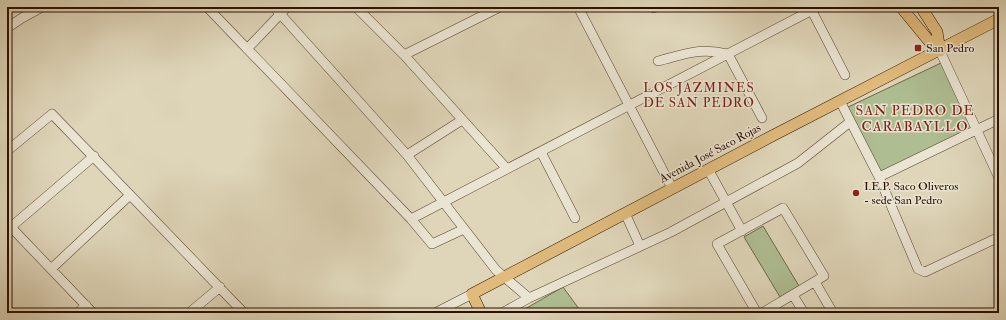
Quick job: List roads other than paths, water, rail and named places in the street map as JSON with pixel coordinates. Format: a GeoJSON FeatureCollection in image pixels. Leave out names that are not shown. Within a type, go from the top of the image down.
{"type":"FeatureCollection","features":[{"type":"Feature","properties":{"kind":"main road"},"geometry":{"type":"LineString","coordinates":[[901,7],[933,46],[940,51]]}},
{"type":"Feature","properties":{"kind":"main road"},"geometry":{"type":"LineString","coordinates":[[921,7],[937,32],[940,51]]}},
{"type":"Feature","properties":{"kind":"main road","name":"Avenida José Saco Rojas"},"geometry":{"type":"LineString","coordinates":[[472,294],[708,169],[940,51],[999,19]]}},
{"type":"Feature","properties":{"kind":"main road"},"geometry":{"type":"LineString","coordinates":[[472,294],[481,313]]}},
{"type":"Feature","properties":{"kind":"street"},"geometry":{"type":"LineString","coordinates":[[7,28],[42,7]]}},
{"type":"Feature","properties":{"kind":"street"},"geometry":{"type":"LineString","coordinates":[[207,7],[411,219],[432,244],[464,229]]}},
{"type":"Feature","properties":{"kind":"street"},"geometry":{"type":"LineString","coordinates":[[247,49],[277,10],[287,7]]}},
{"type":"Feature","properties":{"kind":"street"},"geometry":{"type":"LineString","coordinates":[[356,7],[404,55],[507,169]]}},
{"type":"Feature","properties":{"kind":"street"},"geometry":{"type":"LineString","coordinates":[[404,55],[500,7]]}},
{"type":"Feature","properties":{"kind":"street"},"geometry":{"type":"LineString","coordinates":[[578,7],[672,188]]}},
{"type":"Feature","properties":{"kind":"street"},"geometry":{"type":"LineString","coordinates":[[411,219],[815,9],[845,76]]}},
{"type":"Feature","properties":{"kind":"street"},"geometry":{"type":"LineString","coordinates":[[277,10],[407,154],[496,270],[529,298]]}},
{"type":"Feature","properties":{"kind":"street"},"geometry":{"type":"LineString","coordinates":[[658,61],[701,50],[711,50],[728,54],[762,118]]}},
{"type":"Feature","properties":{"kind":"street"},"geometry":{"type":"LineString","coordinates":[[940,51],[999,178]]}},
{"type":"Feature","properties":{"kind":"street"},"geometry":{"type":"LineString","coordinates":[[840,101],[878,177],[916,266],[920,271],[926,272],[999,237]]}},
{"type":"Feature","properties":{"kind":"street"},"geometry":{"type":"LineString","coordinates":[[7,151],[52,114],[244,313]]}},
{"type":"Feature","properties":{"kind":"street"},"geometry":{"type":"LineString","coordinates":[[878,177],[999,119]]}},
{"type":"Feature","properties":{"kind":"street"},"geometry":{"type":"LineString","coordinates":[[407,154],[462,120]]}},
{"type":"Feature","properties":{"kind":"street"},"geometry":{"type":"LineString","coordinates":[[502,313],[529,298],[671,232],[798,163],[850,122]]}},
{"type":"Feature","properties":{"kind":"street"},"geometry":{"type":"LineString","coordinates":[[541,152],[574,218]]}},
{"type":"Feature","properties":{"kind":"street"},"geometry":{"type":"LineString","coordinates":[[93,313],[9,225],[94,156]]}},
{"type":"Feature","properties":{"kind":"street"},"geometry":{"type":"LineString","coordinates":[[708,169],[742,231]]}},
{"type":"Feature","properties":{"kind":"street"},"geometry":{"type":"LineString","coordinates":[[51,269],[130,195]]}},
{"type":"Feature","properties":{"kind":"street"},"geometry":{"type":"LineString","coordinates":[[757,313],[718,244],[783,208],[824,276],[762,313]]}},
{"type":"Feature","properties":{"kind":"street"},"geometry":{"type":"LineString","coordinates":[[624,213],[640,246]]}},
{"type":"Feature","properties":{"kind":"street"},"geometry":{"type":"LineString","coordinates":[[815,282],[833,313]]}},
{"type":"Feature","properties":{"kind":"street"},"geometry":{"type":"LineString","coordinates":[[189,313],[220,287]]}},
{"type":"Feature","properties":{"kind":"street","name":"Avenida José Saco Rojas"},"geometry":{"type":"LineString","coordinates":[[435,313],[472,294]]}},
{"type":"Feature","properties":{"kind":"street"},"geometry":{"type":"LineString","coordinates":[[793,295],[804,313]]}},
{"type":"Feature","properties":{"kind":"street"},"geometry":{"type":"LineString","coordinates":[[78,313],[86,305]]}},
{"type":"Feature","properties":{"kind":"street"},"geometry":{"type":"LineString","coordinates":[[7,309],[11,313]]}},
{"type":"Feature","properties":{"kind":"place","name":"San Pedro"},"geometry":{"type":"Point","coordinates":[918,48]}},
{"type":"Feature","properties":{"kind":"place","name":"I.E.P. Saco Oliveros - sede San Pedro"},"geometry":{"type":"Point","coordinates":[856,193]}},
{"type":"Feature","properties":{"kind":"district","name":"LOS JAZMINES DE SAN PEDRO"},"geometry":{"type":"Point","coordinates":[699,94]}},
{"type":"Feature","properties":{"kind":"district","name":"SAN PEDRO DE CARABAYLLO"},"geometry":{"type":"Point","coordinates":[915,118]}}]}
